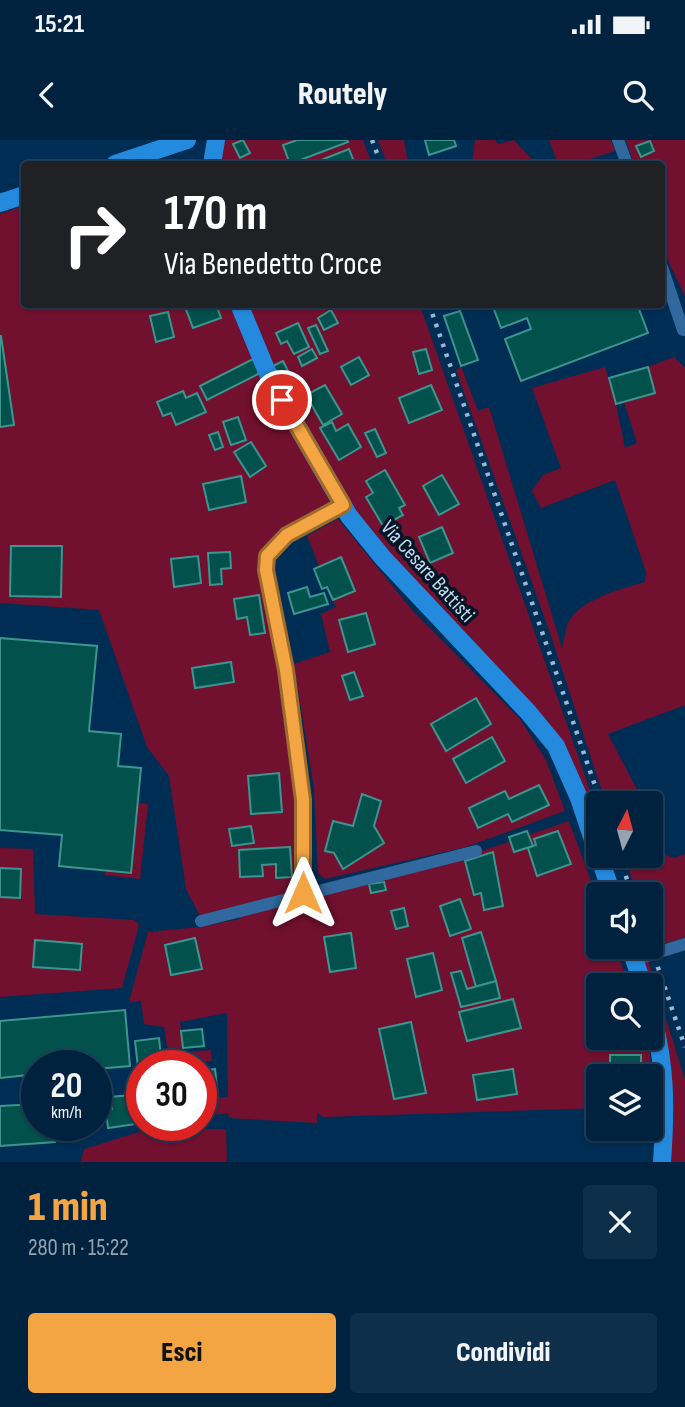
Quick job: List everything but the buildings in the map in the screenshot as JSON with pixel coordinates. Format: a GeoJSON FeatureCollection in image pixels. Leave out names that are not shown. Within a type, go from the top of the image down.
{"type":"FeatureCollection","features":[{"type":"Feature","properties":{"kind":"street"},"geometry":{"type":"LineString","coordinates":[[124,161],[187,140]]}},
{"type":"Feature","properties":{"kind":"street"},"geometry":{"type":"LineString","coordinates":[[212,161],[216,140]]}},
{"type":"Feature","properties":{"kind":"street"},"geometry":{"type":"LineString","coordinates":[[618,140],[626,161]]}},
{"type":"Feature","properties":{"kind":"street"},"geometry":{"type":"LineString","coordinates":[[0,204],[21,196]]}},
{"type":"Feature","properties":{"kind":"street"},"geometry":{"type":"LineString","coordinates":[[665,276],[683,330]]}},
{"type":"Feature","properties":{"kind":"street","name":"Via Cesare Battisti"},"geometry":{"type":"LineString","coordinates":[[241,308],[270,379],[343,505],[383,558],[528,712],[556,746],[586,818]]}},
{"type":"Feature","properties":{"kind":"street"},"geometry":{"type":"LineString","coordinates":[[303,893],[303,800],[286,670],[266,570],[267,556],[287,535],[343,505]]}},
{"type":"Feature","properties":{"kind":"street"},"geometry":{"type":"LineString","coordinates":[[201,920],[476,851]]}},
{"type":"Feature","properties":{"kind":"street"},"geometry":{"type":"LineString","coordinates":[[663,948],[685,944]]}},
{"type":"Feature","properties":{"kind":"street"},"geometry":{"type":"LineString","coordinates":[[661,1050],[665,1084],[662,1162]]}},
{"type":"Feature","properties":{"kind":"shaded area"},"geometry":{"type":"Polygon","coordinates":[[[222,140],[363,140],[371,161],[218,161],[222,140]]]}},
{"type":"Feature","properties":{"kind":"shaded area"},"geometry":{"type":"Polygon","coordinates":[[[378,140],[404,140],[408,161],[386,161],[378,140]]]}},
{"type":"Feature","properties":{"kind":"shaded area"},"geometry":{"type":"Polygon","coordinates":[[[475,140],[495,140],[498,144],[514,140],[533,161],[472,161],[475,140]]]}},
{"type":"Feature","properties":{"kind":"shaded area"},"geometry":{"type":"Polygon","coordinates":[[[549,140],[611,140],[615,151],[583,161],[557,161],[549,140]]]}},
{"type":"Feature","properties":{"kind":"shaded area"},"geometry":{"type":"Polygon","coordinates":[[[626,140],[685,140],[685,296],[665,250],[665,161],[633,161],[626,140]]]}},
{"type":"Feature","properties":{"kind":"shaded area"},"geometry":{"type":"Polygon","coordinates":[[[21,207],[21,308],[241,308],[343,505],[287,535],[267,556],[303,799],[303,900],[432,868],[569,821],[591,882],[586,882],[586,959],[619,959],[625,973],[586,973],[586,1050],[650,1050],[651,1064],[586,1064],[586,1108],[324,1117],[317,1113],[317,1123],[229,1118],[228,1113],[217,1115],[217,1097],[228,1097],[227,1013],[180,1022],[184,1050],[168,1050],[164,1027],[144,1024],[141,1001],[129,1002],[148,932],[200,927],[240,919],[238,911],[202,920],[186,889],[169,776],[147,747],[99,610],[0,603],[0,427],[14,424],[0,332],[0,214],[21,207]]]}},
{"type":"Feature","properties":{"kind":"shaded area"},"geometry":{"type":"Polygon","coordinates":[[[247,308],[421,308],[590,791],[586,791],[586,800],[454,628],[355,512],[337,477],[274,375],[247,308]]]}},
{"type":"Feature","properties":{"kind":"shaded area"},"geometry":{"type":"Polygon","coordinates":[[[674,357],[685,368],[685,705],[608,734],[638,791],[602,791],[551,636],[456,370],[461,366],[478,411],[489,407],[562,648],[572,616],[590,602],[645,582],[646,572],[615,480],[541,508],[532,491],[543,475],[561,468],[532,388],[605,367],[625,448],[637,443],[624,402],[655,393],[648,367],[674,357]]]}},
{"type":"Feature","properties":{"kind":"shaded area"},"geometry":{"type":"Polygon","coordinates":[[[338,519],[412,610],[520,719],[546,760],[565,811],[466,847],[325,879],[318,873],[314,789],[294,664],[330,652],[321,614],[336,607],[333,600],[355,590],[341,558],[319,566],[307,536],[338,519]]]}},
{"type":"Feature","properties":{"kind":"shaded area"},"geometry":{"type":"Polygon","coordinates":[[[137,803],[148,804],[140,879],[104,875],[137,803]]]}},
{"type":"Feature","properties":{"kind":"shaded area"},"geometry":{"type":"Polygon","coordinates":[[[0,848],[33,849],[35,914],[134,920],[139,925],[122,988],[0,997],[0,848]]]}},
{"type":"Feature","properties":{"kind":"shaded area"},"geometry":{"type":"Polygon","coordinates":[[[663,854],[675,858],[685,854],[685,937],[663,944],[663,882],[633,882],[628,868],[663,868],[663,854]]]}},
{"type":"Feature","properties":{"kind":"shaded area"},"geometry":{"type":"Polygon","coordinates":[[[648,960],[652,973],[646,973],[641,963],[648,960]]]}},
{"type":"Feature","properties":{"kind":"shaded area"},"geometry":{"type":"Polygon","coordinates":[[[663,1009],[685,1080],[685,1162],[670,1162],[666,1041],[663,1032],[663,1009]]]}},
{"type":"Feature","properties":{"kind":"shaded area"},"geometry":{"type":"Polygon","coordinates":[[[217,1129],[226,1129],[227,1162],[81,1162],[84,1149],[126,1136],[126,1141],[217,1141],[217,1129]]]}},
{"type":"Feature","properties":{"kind":"railway"},"geometry":{"type":"LineString","coordinates":[[372,140],[380,161]]}},
{"type":"Feature","properties":{"kind":"railway"},"geometry":{"type":"LineString","coordinates":[[430,308],[597,791]]}},
{"type":"Feature","properties":{"kind":"railway"},"geometry":{"type":"LineString","coordinates":[[623,868],[628,882]]}},
{"type":"Feature","properties":{"kind":"railway"},"geometry":{"type":"LineString","coordinates":[[655,959],[685,1047]]}},
{"type":"Feature","properties":{"kind":"route"},"geometry":{"type":"LineString","coordinates":[[282,400],[343,505],[287,535],[267,556],[266,570],[286,670],[303,800],[303,893]]}}]}
